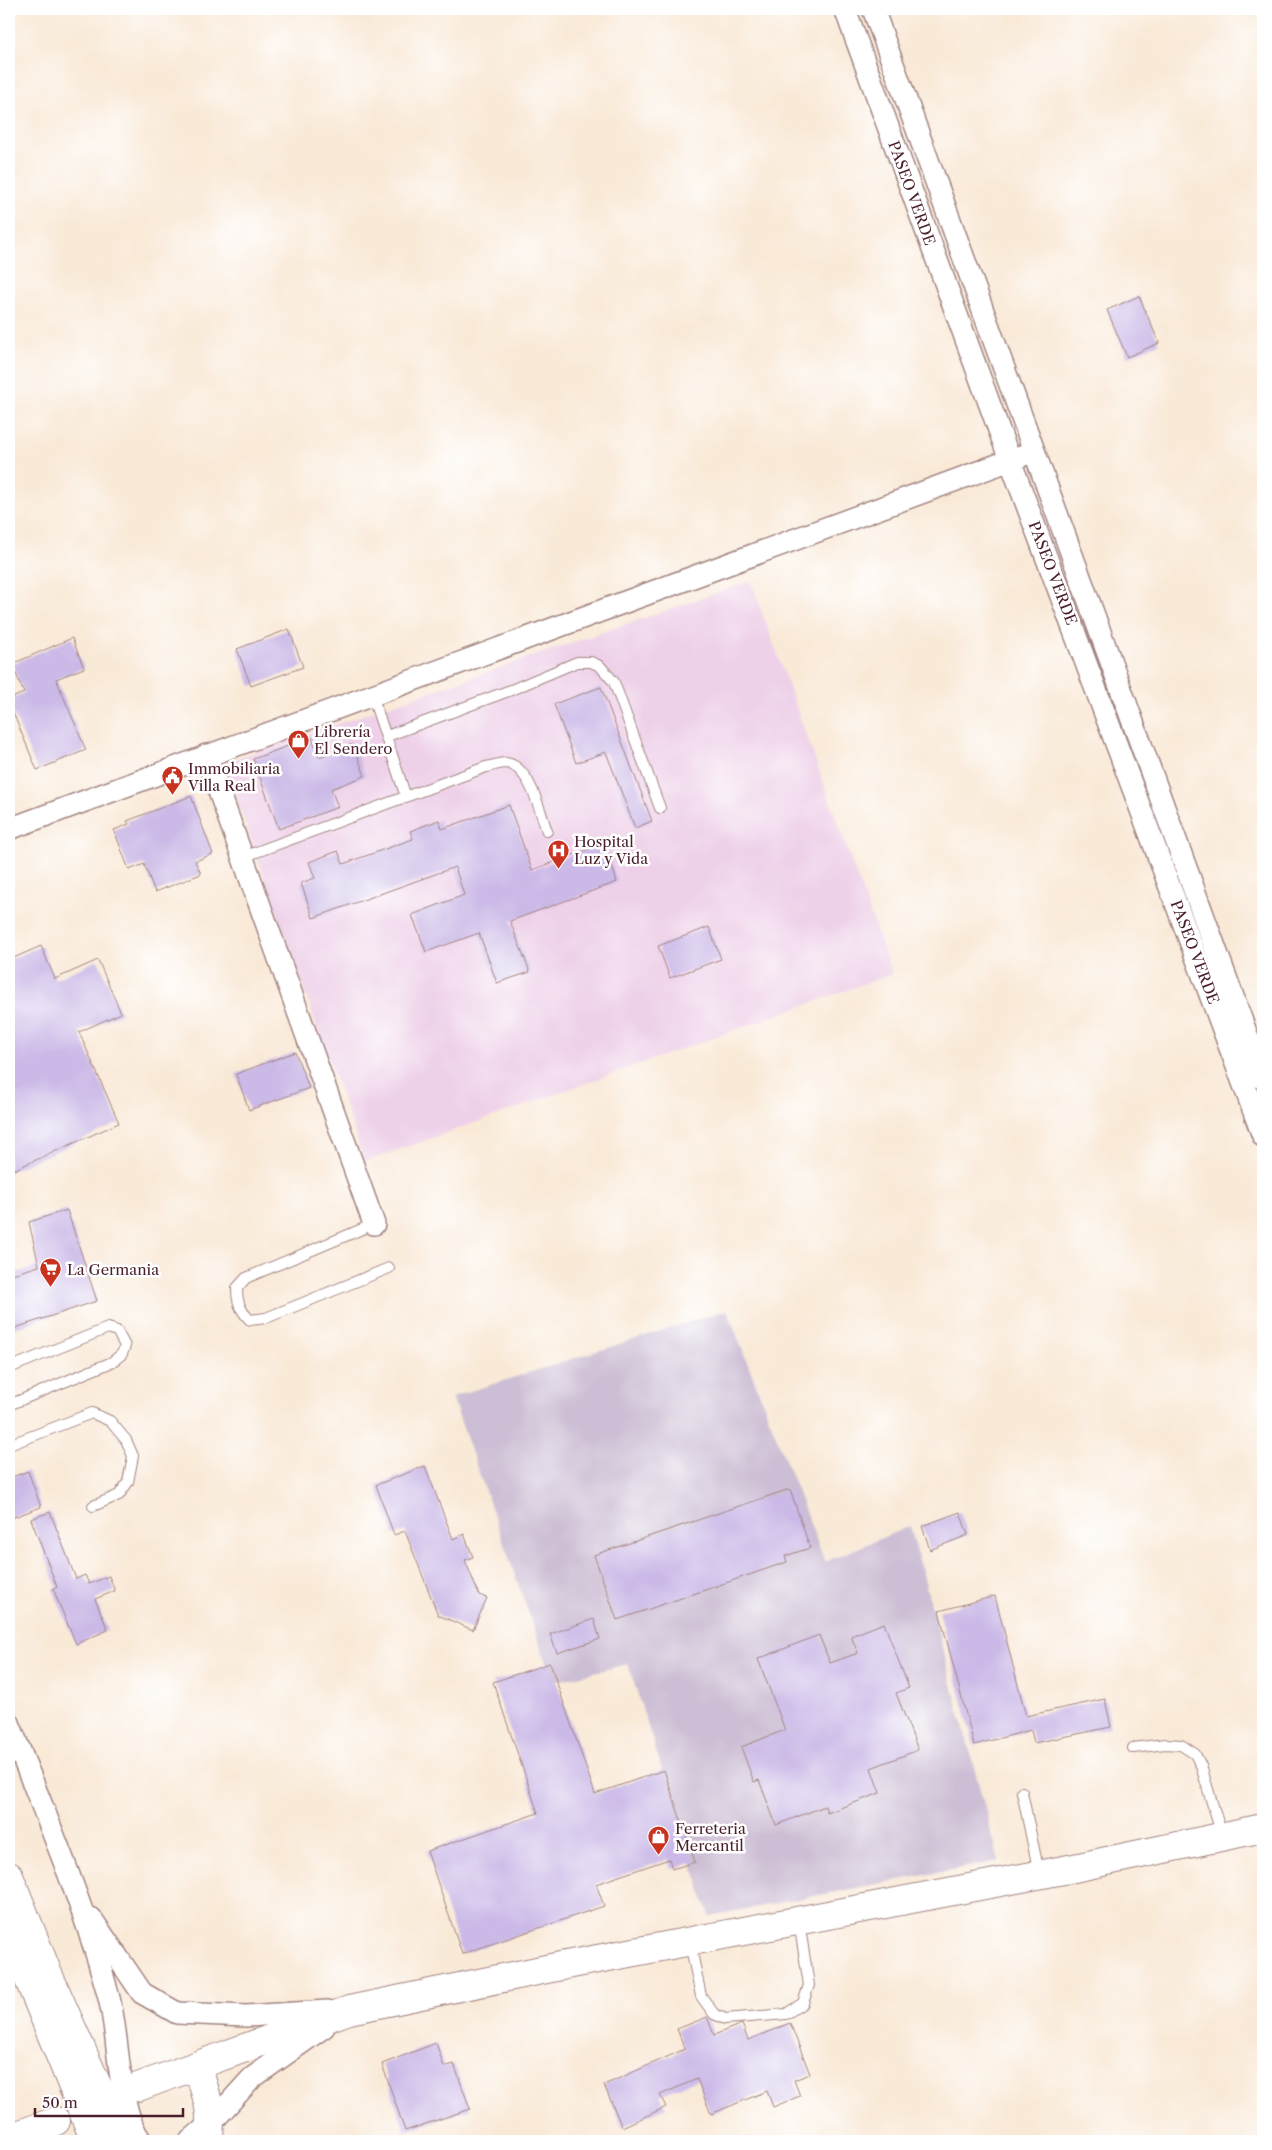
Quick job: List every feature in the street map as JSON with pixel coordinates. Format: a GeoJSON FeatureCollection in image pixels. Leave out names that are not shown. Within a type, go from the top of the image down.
{"type":"FeatureCollection","features":[{"type":"Feature","properties":{"kind":"main road"},"geometry":{"type":"LineString","coordinates":[[138,2088],[349,2010],[1040,1874],[1263,1828]]}},
{"type":"Feature","properties":{"kind":"main road"},"geometry":{"type":"LineString","coordinates":[[9,1876],[48,1974],[122,2141]]}},
{"type":"Feature","properties":{"kind":"main road"},"geometry":{"type":"LineString","coordinates":[[9,1931],[95,2141]]}},
{"type":"Feature","properties":{"kind":"main road"},"geometry":{"type":"LineString","coordinates":[[197,2066],[210,2107],[210,2132]]}},
{"type":"Feature","properties":{"kind":"main road"},"geometry":{"type":"LineString","coordinates":[[9,2138],[56,2121]]}},
{"type":"Feature","properties":{"kind":"street","name":"PASEO VERDE"},"geometry":{"type":"LineString","coordinates":[[845,9],[1010,460],[1246,1060],[1263,1079]]}},
{"type":"Feature","properties":{"kind":"street","name":"PASEO VERDE"},"geometry":{"type":"LineString","coordinates":[[873,9],[1035,451],[1246,1060],[1263,1136]]}},
{"type":"Feature","properties":{"kind":"street"},"geometry":{"type":"LineString","coordinates":[[9,829],[1035,451]]}},
{"type":"Feature","properties":{"kind":"street"},"geometry":{"type":"LineString","coordinates":[[206,756],[374,1224]]}},
{"type":"Feature","properties":{"kind":"street"},"geometry":{"type":"LineString","coordinates":[[9,1723],[80,1902],[109,2000],[127,2108],[133,2131],[141,2141]]}},
{"type":"Feature","properties":{"kind":"street"},"geometry":{"type":"LineString","coordinates":[[80,1902],[142,1993],[177,2013],[246,2016],[349,2010]]}},
{"type":"Feature","properties":{"kind":"street"},"geometry":{"type":"LineString","coordinates":[[190,2141],[210,2132],[252,2078],[349,2010]]}},
{"type":"Feature","properties":{"kind":"lane"},"geometry":{"type":"LineString","coordinates":[[386,736],[511,690],[577,662],[591,662],[600,666],[614,682],[660,808]]}},
{"type":"Feature","properties":{"kind":"lane"},"geometry":{"type":"LineString","coordinates":[[372,695],[406,797]]}},
{"type":"Feature","properties":{"kind":"lane"},"geometry":{"type":"LineString","coordinates":[[243,857],[486,767],[506,763],[519,769],[529,782],[547,831]]}},
{"type":"Feature","properties":{"kind":"lane"},"geometry":{"type":"LineString","coordinates":[[374,1224],[246,1278],[237,1288],[237,1300],[243,1313],[250,1320],[266,1318],[389,1268]]}},
{"type":"Feature","properties":{"kind":"lane"},"geometry":{"type":"LineString","coordinates":[[9,1368],[108,1328],[117,1331],[125,1346],[122,1354],[112,1362],[9,1405]]}},
{"type":"Feature","properties":{"kind":"lane"},"geometry":{"type":"LineString","coordinates":[[9,1445],[92,1413],[110,1421],[126,1440],[133,1456],[128,1482],[119,1495],[93,1506]]}},
{"type":"Feature","properties":{"kind":"lane"},"geometry":{"type":"LineString","coordinates":[[1133,1748],[1165,1744],[1181,1745],[1195,1754],[1201,1766],[1222,1837]]}},
{"type":"Feature","properties":{"kind":"lane"},"geometry":{"type":"LineString","coordinates":[[1022,1792],[1040,1874]]}},
{"type":"Feature","properties":{"kind":"lane"},"geometry":{"type":"LineString","coordinates":[[690,1942],[701,1996],[714,2014],[725,2019],[786,2014],[803,2003],[809,1984],[799,1921]]}},
{"type":"Feature","properties":{"kind":"shaded area","name":"Hospital Luz y Vida"},"geometry":{"type":"Polygon","coordinates":[[[751,581],[892,974],[365,1162],[224,763],[751,581]]]}},
{"type":"Feature","properties":{"kind":"shaded area"},"geometry":{"type":"Polygon","coordinates":[[[727,1310],[825,1562],[910,1526],[999,1861],[709,1916],[628,1664],[553,1682],[452,1397],[727,1310]]]}},
{"type":"Feature","properties":{"kind":"building"},"geometry":{"type":"Polygon","coordinates":[[[1139,296],[1159,343],[1127,357],[1107,310],[1139,296]]]}},
{"type":"Feature","properties":{"kind":"building"},"geometry":{"type":"Polygon","coordinates":[[[289,629],[303,667],[251,686],[237,649],[289,629]]]}},
{"type":"Feature","properties":{"kind":"building"},"geometry":{"type":"Polygon","coordinates":[[[72,638],[84,668],[56,679],[86,750],[37,770],[9,703],[9,699],[24,693],[12,664],[72,638]]]}},
{"type":"Feature","properties":{"kind":"building"},"geometry":{"type":"Polygon","coordinates":[[[601,687],[652,821],[635,828],[606,752],[576,763],[554,704],[601,687]]]}},
{"type":"Feature","properties":{"kind":"building"},"geometry":{"type":"Polygon","coordinates":[[[312,737],[319,757],[353,744],[365,776],[331,789],[338,807],[279,829],[253,759],[312,737]]]}},
{"type":"Feature","properties":{"kind":"building"},"geometry":{"type":"Polygon","coordinates":[[[191,796],[213,854],[195,861],[201,874],[155,892],[144,864],[129,870],[114,830],[129,824],[127,821],[191,796]]]}},
{"type":"Feature","properties":{"kind":"building"},"geometry":{"type":"Polygon","coordinates":[[[509,805],[532,870],[605,843],[617,882],[510,921],[530,972],[497,983],[479,933],[426,952],[412,915],[464,895],[455,867],[313,918],[301,883],[315,878],[309,862],[338,851],[343,864],[413,839],[410,831],[439,820],[442,829],[509,805]]]}},
{"type":"Feature","properties":{"kind":"building"},"geometry":{"type":"Polygon","coordinates":[[[709,927],[721,959],[670,978],[658,946],[709,927]]]}},
{"type":"Feature","properties":{"kind":"building"},"geometry":{"type":"Polygon","coordinates":[[[41,946],[55,979],[98,960],[121,1013],[79,1032],[119,1123],[9,1172],[9,960],[41,946]]]}},
{"type":"Feature","properties":{"kind":"building"},"geometry":{"type":"Polygon","coordinates":[[[295,1052],[309,1088],[249,1110],[236,1074],[295,1052]]]}},
{"type":"Feature","properties":{"kind":"building","name":"La Germania"},"geometry":{"type":"Polygon","coordinates":[[[67,1210],[97,1301],[9,1330],[9,1275],[39,1266],[29,1222],[67,1210]]]}},
{"type":"Feature","properties":{"kind":"building"},"geometry":{"type":"Polygon","coordinates":[[[425,1466],[453,1539],[464,1534],[473,1557],[465,1560],[479,1595],[487,1598],[473,1630],[438,1615],[405,1531],[394,1535],[376,1485],[425,1466]]]}},
{"type":"Feature","properties":{"kind":"building"},"geometry":{"type":"Polygon","coordinates":[[[28,1471],[41,1507],[9,1519],[9,1478],[28,1471]]]}},
{"type":"Feature","properties":{"kind":"building"},"geometry":{"type":"Polygon","coordinates":[[[790,1489],[810,1548],[785,1556],[787,1562],[617,1620],[594,1555],[790,1489]]]}},
{"type":"Feature","properties":{"kind":"building"},"geometry":{"type":"Polygon","coordinates":[[[50,1512],[76,1579],[85,1575],[89,1584],[109,1576],[115,1591],[95,1599],[108,1630],[76,1644],[53,1589],[57,1587],[31,1519],[50,1512]]]}},
{"type":"Feature","properties":{"kind":"building"},"geometry":{"type":"Polygon","coordinates":[[[960,1512],[968,1535],[930,1550],[922,1526],[960,1512]]]}},
{"type":"Feature","properties":{"kind":"building"},"geometry":{"type":"Polygon","coordinates":[[[995,1596],[1026,1716],[1105,1699],[1111,1727],[1034,1743],[1031,1730],[974,1745],[939,1611],[995,1596]]]}},
{"type":"Feature","properties":{"kind":"building"},"geometry":{"type":"Polygon","coordinates":[[[594,1619],[600,1639],[557,1653],[550,1634],[594,1619]]]}},
{"type":"Feature","properties":{"kind":"building"},"geometry":{"type":"Polygon","coordinates":[[[884,1623],[909,1688],[896,1693],[918,1750],[871,1768],[880,1793],[827,1813],[825,1806],[776,1825],[759,1780],[754,1782],[741,1747],[785,1730],[758,1659],[819,1635],[830,1663],[858,1653],[851,1636],[884,1623]]]}},
{"type":"Feature","properties":{"kind":"building"},"geometry":{"type":"Polygon","coordinates":[[[550,1663],[595,1794],[664,1770],[695,1862],[672,1869],[669,1859],[596,1884],[604,1906],[462,1954],[427,1851],[538,1813],[493,1682],[550,1663]]]}},
{"type":"Feature","properties":{"kind":"building"},"geometry":{"type":"Polygon","coordinates":[[[707,2017],[714,2035],[742,2024],[748,2040],[790,2023],[810,2074],[794,2080],[800,2096],[773,2107],[767,2091],[711,2114],[697,2079],[660,2095],[666,2107],[622,2127],[604,2085],[685,2049],[677,2029],[707,2017]]]}},
{"type":"Feature","properties":{"kind":"building"},"geometry":{"type":"Polygon","coordinates":[[[436,2043],[444,2067],[454,2064],[470,2109],[405,2131],[382,2064],[436,2043]]]}},
{"type":"Feature","properties":{"kind":"place","name":"Librería El Sendero"},"geometry":{"type":"Point","coordinates":[298,759]}},
{"type":"Feature","properties":{"kind":"place","name":"Immobiliaria Villa Real"},"geometry":{"type":"Point","coordinates":[172,796]}},
{"type":"Feature","properties":{"kind":"place","name":"Hospital Luz y Vida"},"geometry":{"type":"Point","coordinates":[558,869]}},
{"type":"Feature","properties":{"kind":"place","name":"La Germania"},"geometry":{"type":"Point","coordinates":[51,1288]}},
{"type":"Feature","properties":{"kind":"place","name":"Ferreteria Mercantil"},"geometry":{"type":"Point","coordinates":[659,1856]}}]}
